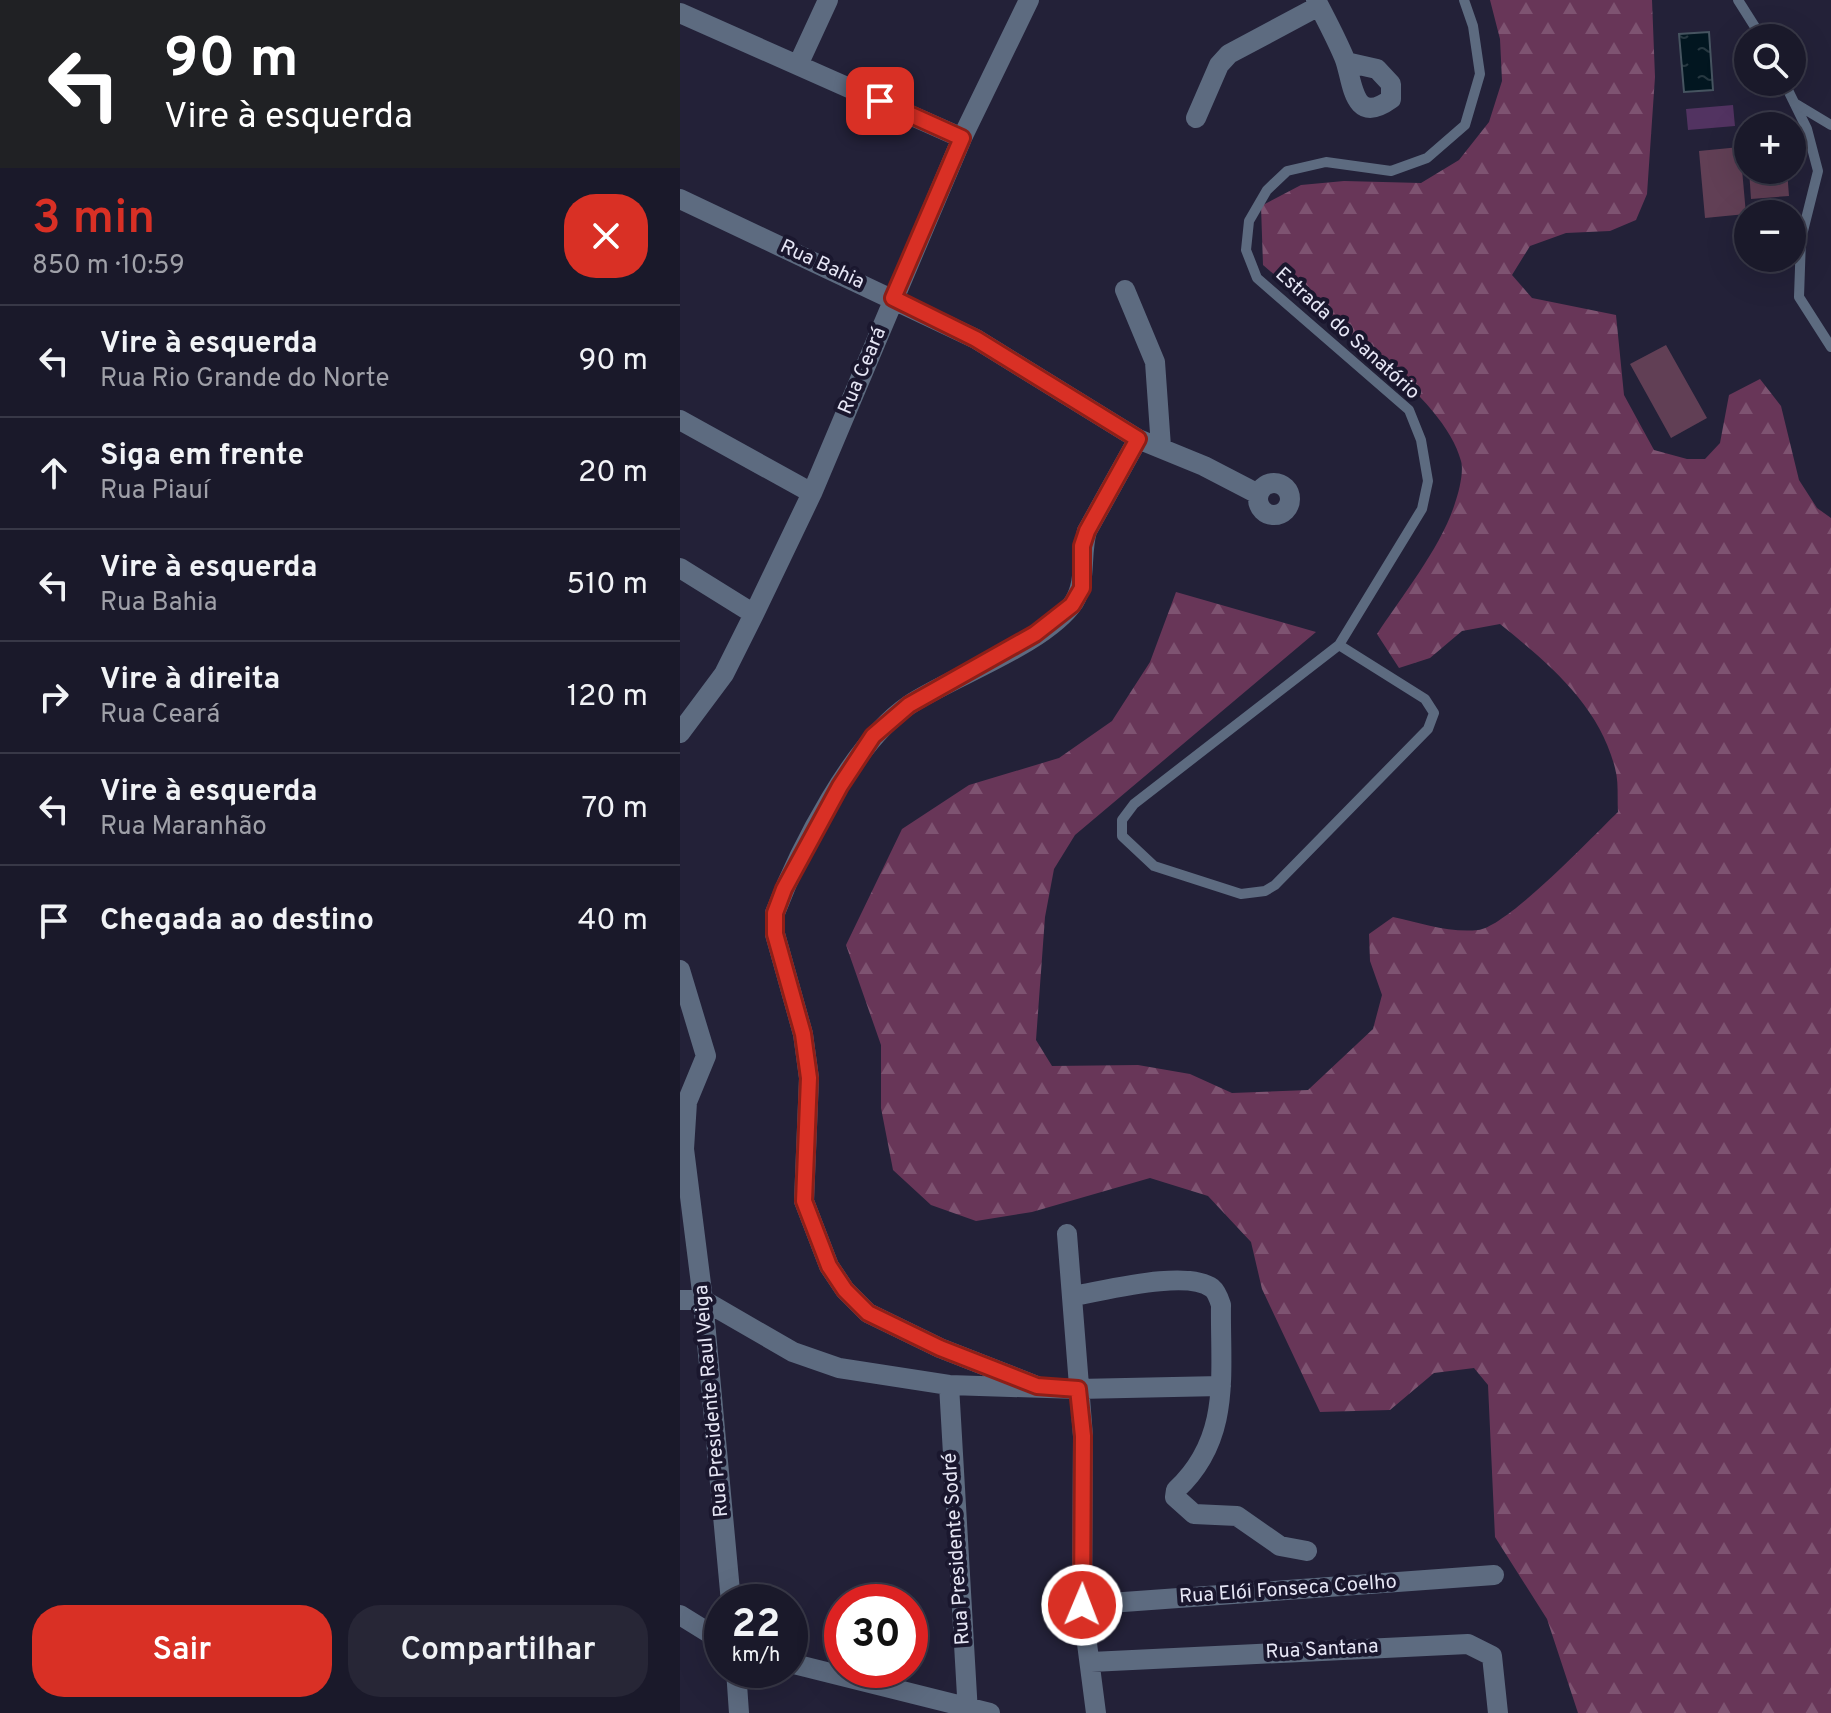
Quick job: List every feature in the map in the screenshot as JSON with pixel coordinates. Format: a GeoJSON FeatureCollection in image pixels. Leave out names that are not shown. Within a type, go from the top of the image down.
{"type":"FeatureCollection","features":[{"type":"Feature","properties":{"kind":"street"},"geometry":{"type":"LineString","coordinates":[[798,65],[828,0]]}},
{"type":"Feature","properties":{"kind":"street","name":"Rua Ceará"},"geometry":{"type":"LineString","coordinates":[[680,733],[724,674],[812,493],[962,138],[1029,0]]}},
{"type":"Feature","properties":{"kind":"street"},"geometry":{"type":"LineString","coordinates":[[1196,118],[1219,65],[1229,54],[1318,3],[1346,62]]}},
{"type":"Feature","properties":{"kind":"street"},"geometry":{"type":"LineString","coordinates":[[680,13],[962,138]]}},
{"type":"Feature","properties":{"kind":"street","name":"Rua Bahia"},"geometry":{"type":"LineString","coordinates":[[680,199],[976,339],[1138,439],[1258,494]]}},
{"type":"Feature","properties":{"kind":"street"},"geometry":{"type":"LineString","coordinates":[[1125,290],[1155,362],[1161,447]]}},
{"type":"Feature","properties":{"kind":"street"},"geometry":{"type":"LineString","coordinates":[[680,420],[812,493]]}},
{"type":"Feature","properties":{"kind":"street"},"geometry":{"type":"LineString","coordinates":[[1037,1386],[940,1348],[868,1313],[845,1290],[829,1266],[804,1201],[809,1078],[803,1034],[778,949],[775,913],[840,786],[873,736],[909,705],[1035,634],[1072,605],[1082,588],[1082,546],[1087,531],[1138,439]]}},
{"type":"Feature","properties":{"kind":"street"},"geometry":{"type":"LineString","coordinates":[[680,568],[754,614]]}},
{"type":"Feature","properties":{"kind":"street","name":"Rua Presidente Raul Veiga"},"geometry":{"type":"LineString","coordinates":[[680,970],[706,1056],[683,1122],[729,1584]]}},
{"type":"Feature","properties":{"kind":"street"},"geometry":{"type":"LineString","coordinates":[[1067,1234],[1083,1436],[1082,1605],[1096,1713]]}},
{"type":"Feature","properties":{"kind":"street"},"geometry":{"type":"LineString","coordinates":[[1073,1296],[1176,1282],[1204,1284],[1215,1290],[1221,1305],[1221,1386],[1213,1439],[1176,1490],[1175,1497],[1194,1514],[1237,1516],[1280,1546],[1307,1551]]}},
{"type":"Feature","properties":{"kind":"street"},"geometry":{"type":"LineString","coordinates":[[680,1300],[703,1300],[821,1365],[949,1385],[1078,1389],[1221,1386]]}},
{"type":"Feature","properties":{"kind":"street","name":"Rua Presidente Sodré"},"geometry":{"type":"LineString","coordinates":[[949,1385],[968,1710]]}},
{"type":"Feature","properties":{"kind":"street","name":"Rua Elói Fonseca Coelho"},"geometry":{"type":"LineString","coordinates":[[1082,1605],[1494,1575]]}},
{"type":"Feature","properties":{"kind":"street"},"geometry":{"type":"LineString","coordinates":[[680,1615],[704,1630]]}},
{"type":"Feature","properties":{"kind":"street","name":"Rua Santana"},"geometry":{"type":"LineString","coordinates":[[1091,1662],[1468,1644],[1492,1656],[1498,1713]]}},
{"type":"Feature","properties":{"kind":"street"},"geometry":{"type":"LineString","coordinates":[[808,1668],[990,1713]]}},
{"type":"Feature","properties":{"kind":"street"},"geometry":{"type":"LineString","coordinates":[[737,1688],[739,1713]]}},
{"type":"Feature","properties":{"kind":"lane","name":"Estrada do Sanatório"},"geometry":{"type":"LineString","coordinates":[[1339,645],[1425,699],[1434,713],[1428,729],[1275,885],[1265,891],[1241,894],[1168,871],[1154,866],[1122,836],[1122,820],[1134,804],[1339,645],[1422,509],[1428,481],[1421,440],[1409,410],[1257,278],[1246,250],[1249,221],[1267,190],[1287,171],[1326,162],[1391,171],[1427,158],[1465,125],[1480,74],[1473,26],[1464,0]]}},
{"type":"Feature","properties":{"kind":"lane"},"geometry":{"type":"LineString","coordinates":[[1738,0],[1753,24]]}},
{"type":"Feature","properties":{"kind":"lane"},"geometry":{"type":"LineString","coordinates":[[1791,96],[1807,129],[1818,171],[1801,239],[1799,297],[1831,347]]}},
{"type":"Feature","properties":{"kind":"lane"},"geometry":{"type":"LineString","coordinates":[[1794,103],[1831,125]]}},
{"type":"Feature","properties":{"kind":"green space"},"geometry":{"type":"Polygon","coordinates":[[[1490,0],[1652,0],[1655,77],[1647,194],[1636,220],[1610,231],[1566,233],[1530,246],[1512,275],[1532,298],[1616,315],[1624,395],[1654,450],[1687,459],[1705,459],[1720,443],[1729,395],[1760,379],[1781,406],[1799,480],[1817,508],[1831,518],[1831,1713],[1578,1713],[1547,1619],[1495,1537],[1488,1385],[1474,1368],[1434,1373],[1390,1410],[1320,1412],[1262,1289],[1251,1242],[1208,1196],[1150,1178],[1032,1212],[976,1221],[931,1205],[893,1170],[881,1108],[881,1045],[846,945],[902,829],[969,785],[1059,758],[1112,721],[1150,662],[1176,592],[1316,632],[1075,835],[1054,869],[1045,917],[1036,1040],[1052,1066],[1138,1065],[1190,1074],[1232,1093],[1308,1090],[1373,1029],[1382,995],[1370,961],[1369,934],[1393,917],[1457,930],[1478,930],[1491,925],[1528,898],[1618,812],[1615,768],[1597,724],[1570,687],[1500,624],[1462,631],[1430,658],[1399,668],[1377,634],[1441,536],[1458,493],[1461,461],[1450,435],[1405,381],[1263,265],[1261,206],[1301,185],[1344,181],[1421,183],[1459,160],[1489,122],[1502,81],[1500,39],[1490,0]]]}},
{"type":"Feature","properties":{"kind":"shaded area"},"geometry":{"type":"Polygon","coordinates":[[[1734,148],[1734,184],[1743,184],[1745,200],[1734,200],[1734,215],[1705,218],[1699,151],[1734,148]]]}},
{"type":"Feature","properties":{"kind":"shaded area"},"geometry":{"type":"Polygon","coordinates":[[[1750,184],[1788,184],[1789,196],[1751,199],[1750,184]]]}},
{"type":"Feature","properties":{"kind":"shaded area"},"geometry":{"type":"Polygon","coordinates":[[[1666,345],[1707,418],[1671,438],[1630,364],[1666,345]]]}},
{"type":"Feature","properties":{"kind":"water"},"geometry":{"type":"Polygon","coordinates":[[[1709,32],[1713,90],[1684,92],[1679,34],[1709,32]]]}},
{"type":"Feature","properties":{"kind":"building"},"geometry":{"type":"Polygon","coordinates":[[[1733,105],[1734,126],[1688,130],[1686,109],[1733,105]]]}},
{"type":"Feature","properties":{"kind":"route"},"geometry":{"type":"LineString","coordinates":[[880,101],[962,138],[893,298],[976,339],[1138,439],[1087,531],[1082,546],[1082,588],[1072,605],[1011,649],[909,705],[873,736],[840,786],[784,889],[775,913],[775,934],[781,965],[803,1034],[809,1078],[804,1201],[829,1266],[845,1290],[868,1313],[940,1348],[1037,1386],[1078,1389],[1083,1436],[1082,1605]]}}]}
